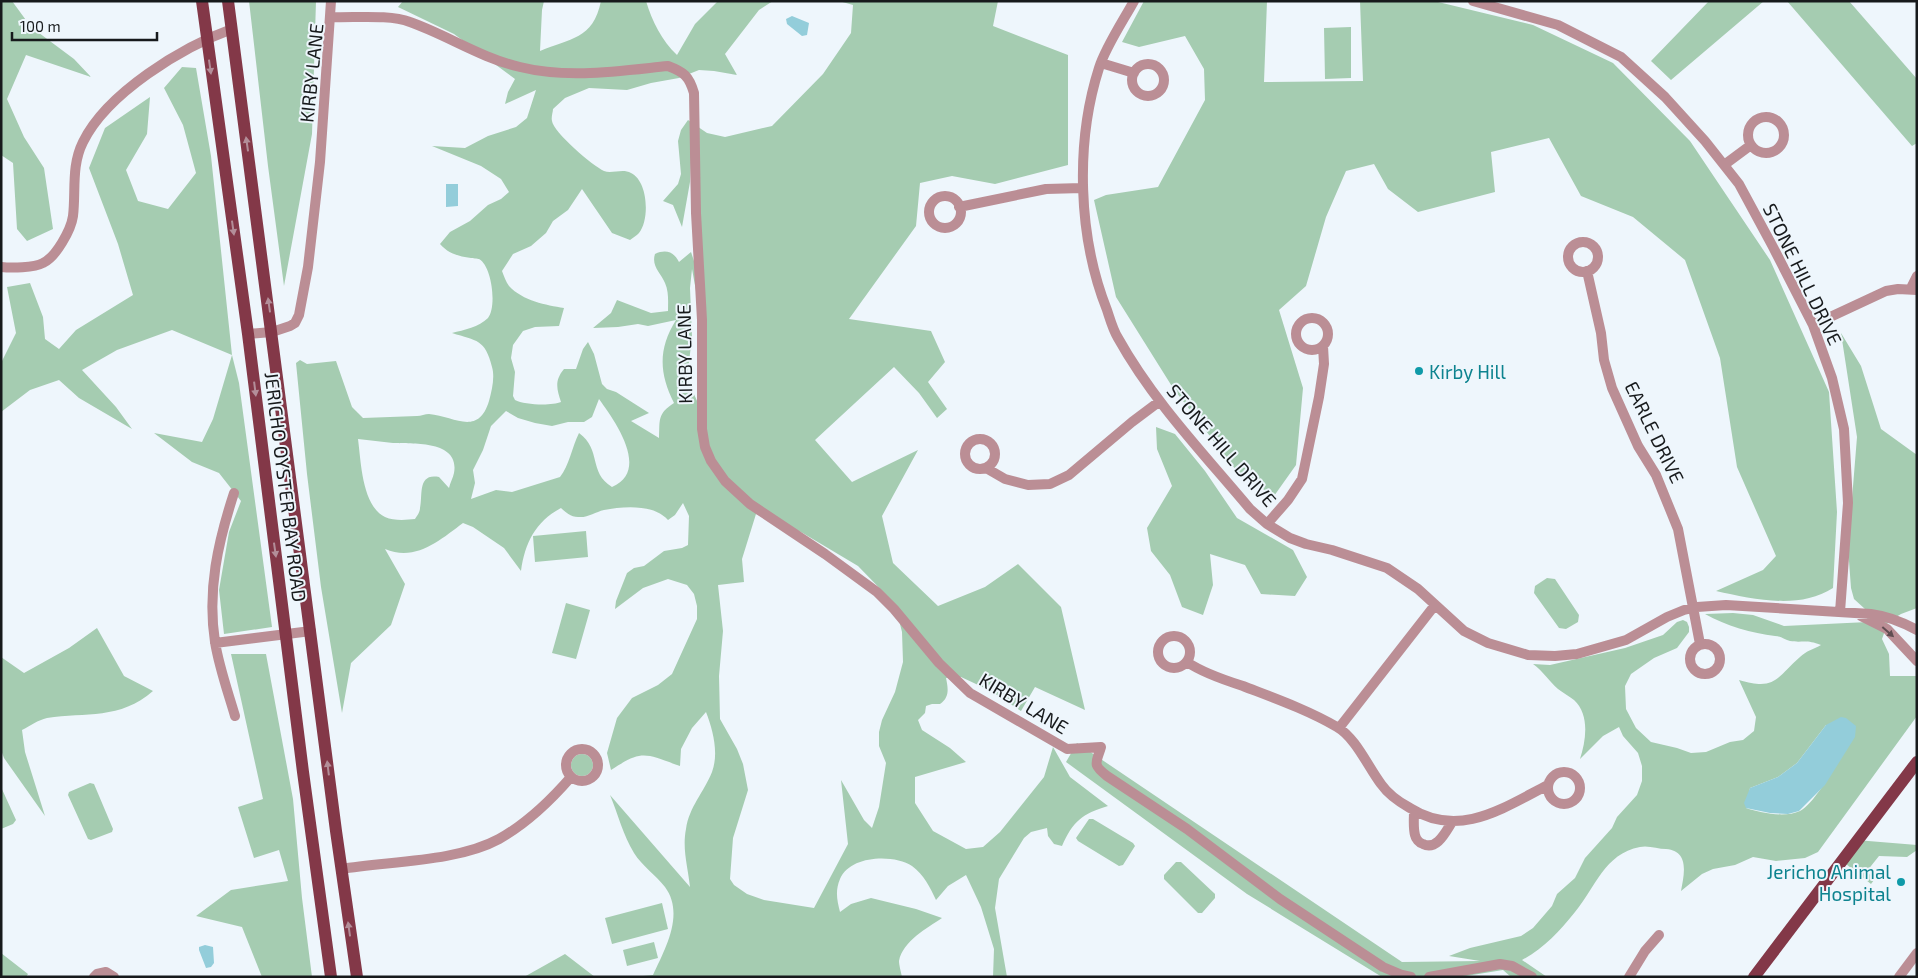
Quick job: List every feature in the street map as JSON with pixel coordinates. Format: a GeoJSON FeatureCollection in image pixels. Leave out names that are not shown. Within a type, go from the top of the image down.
{"type":"FeatureCollection","features":[{"type":"Feature","properties":{"kind":"main road","name":"JERICHO OYSTER BAY ROAD"},"geometry":{"type":"LineString","coordinates":[[202,1],[248,334],[332,977]]}},
{"type":"Feature","properties":{"kind":"main road","name":"JERICHO OYSTER BAY ROAD"},"geometry":{"type":"LineString","coordinates":[[228,1],[341,869],[357,977]]}},
{"type":"Feature","properties":{"kind":"main road"},"geometry":{"type":"LineString","coordinates":[[1754,977],[1917,762]]}},
{"type":"Feature","properties":{"kind":"street"},"geometry":{"type":"LineString","coordinates":[[331,1],[331,17]]}},
{"type":"Feature","properties":{"kind":"street","name":"STONE HILL DRIVE"},"geometry":{"type":"LineString","coordinates":[[1134,1],[1101,63],[1089,110],[1082,188],[1083,206],[1099,290],[1117,337],[1160,401],[1250,509],[1267,524],[1290,538],[1306,544],[1332,550],[1386,568],[1418,589],[1464,631],[1488,643],[1528,655],[1555,656],[1577,654],[1626,640],[1667,617],[1693,608],[1726,605],[1840,612],[1848,503],[1844,428],[1832,378],[1813,325],[1743,192],[1705,141],[1665,97],[1621,57],[1558,25],[1473,1]]}},
{"type":"Feature","properties":{"kind":"street","name":"KIRBY LANE"},"geometry":{"type":"LineString","coordinates":[[248,334],[272,332],[290,326],[295,322],[299,314],[308,267],[320,162],[331,17],[409,21],[501,62],[549,73],[573,74],[668,66],[680,70],[690,81],[694,93],[696,203],[702,320],[702,429],[711,462],[725,481],[750,504],[826,554],[877,592],[894,609],[939,663],[970,693],[1067,749],[1101,746],[1096,763],[1097,768],[1107,776],[1188,829],[1280,899],[1383,967],[1402,976],[1410,977]]}},
{"type":"Feature","properties":{"kind":"street"},"geometry":{"type":"LineString","coordinates":[[1,268],[43,263],[58,248],[70,228],[73,216],[73,192],[77,158],[83,141],[92,127],[112,104],[138,81],[170,59],[206,38],[232,29]]}},
{"type":"Feature","properties":{"kind":"street"},"geometry":{"type":"LineString","coordinates":[[1101,63],[1134,73]]}},
{"type":"Feature","properties":{"kind":"street"},"geometry":{"type":"LineString","coordinates":[[1724,165],[1751,145]]}},
{"type":"Feature","properties":{"kind":"street"},"geometry":{"type":"LineString","coordinates":[[959,206],[1046,189],[1082,188]]}},
{"type":"Feature","properties":{"kind":"street","name":"EARLE DRIVE"},"geometry":{"type":"LineString","coordinates":[[1587,271],[1601,333],[1604,360],[1612,388],[1638,446],[1656,474],[1678,528],[1700,644]]}},
{"type":"Feature","properties":{"kind":"street"},"geometry":{"type":"LineString","coordinates":[[1813,325],[1886,291],[1914,289],[1917,276]]}},
{"type":"Feature","properties":{"kind":"street"},"geometry":{"type":"LineString","coordinates":[[1267,524],[1288,500],[1302,479],[1319,397],[1324,364],[1323,346]]}},
{"type":"Feature","properties":{"kind":"street"},"geometry":{"type":"LineString","coordinates":[[986,468],[1005,479],[1028,485],[1050,484],[1069,475],[1160,401]]}},
{"type":"Feature","properties":{"kind":"street"},"geometry":{"type":"LineString","coordinates":[[234,492],[222,528],[216,556],[212,613],[215,643],[234,716]]}},
{"type":"Feature","properties":{"kind":"street"},"geometry":{"type":"LineString","coordinates":[[1339,728],[1435,605]]}},
{"type":"Feature","properties":{"kind":"street"},"geometry":{"type":"LineString","coordinates":[[1840,612],[1882,615],[1917,630]]}},
{"type":"Feature","properties":{"kind":"street"},"geometry":{"type":"LineString","coordinates":[[1853,613],[1887,629],[1917,660]]}},
{"type":"Feature","properties":{"kind":"street"},"geometry":{"type":"LineString","coordinates":[[215,643],[310,631]]}},
{"type":"Feature","properties":{"kind":"street"},"geometry":{"type":"LineString","coordinates":[[1187,662],[1226,680],[1283,701],[1339,728],[1356,746],[1381,785],[1397,800],[1414,811],[1436,819],[1452,822],[1478,818],[1500,811],[1548,785]]}},
{"type":"Feature","properties":{"kind":"street"},"geometry":{"type":"LineString","coordinates":[[341,869],[435,857],[483,846],[513,831],[558,791],[571,776]]}},
{"type":"Feature","properties":{"kind":"street"},"geometry":{"type":"LineString","coordinates":[[1414,811],[1415,836],[1424,845],[1432,845],[1440,840],[1452,822]]}},
{"type":"Feature","properties":{"kind":"street"},"geometry":{"type":"LineString","coordinates":[[1629,977],[1645,951],[1659,934]]}},
{"type":"Feature","properties":{"kind":"street"},"geometry":{"type":"LineString","coordinates":[[1899,977],[1917,953]]}},
{"type":"Feature","properties":{"kind":"street"},"geometry":{"type":"LineString","coordinates":[[1429,977],[1500,964],[1512,966],[1532,977]]}},
{"type":"Feature","properties":{"kind":"street"},"geometry":{"type":"LineString","coordinates":[[94,977],[97,974],[106,972],[114,977]]}},
{"type":"Feature","properties":{"kind":"green space"},"geometry":{"type":"Polygon","coordinates":[[[1,1],[12,1],[31,27],[74,59],[91,77],[26,55],[7,99],[24,137],[44,168],[53,229],[27,241],[17,229],[13,163],[1,155],[1,1]]]}},
{"type":"Feature","properties":{"kind":"green space"},"geometry":{"type":"Polygon","coordinates":[[[249,1],[316,1],[312,134],[284,286],[268,166],[249,1]]]}},
{"type":"Feature","properties":{"kind":"green space"},"geometry":{"type":"Polygon","coordinates":[[[403,1],[544,1],[540,51],[570,40],[586,31],[597,14],[601,1],[646,1],[658,30],[677,55],[695,24],[718,1],[773,1],[759,10],[725,54],[737,75],[699,70],[679,78],[627,90],[589,88],[565,98],[553,109],[552,119],[554,126],[583,156],[604,171],[628,172],[637,177],[646,201],[643,227],[630,240],[612,233],[582,189],[568,210],[553,221],[546,233],[531,246],[513,254],[502,271],[509,286],[521,295],[542,304],[564,308],[559,326],[535,327],[523,331],[513,345],[511,358],[515,372],[513,396],[515,400],[538,404],[561,402],[558,389],[559,377],[564,369],[576,369],[583,349],[588,342],[594,354],[602,384],[607,389],[616,392],[649,413],[631,421],[659,438],[660,418],[674,403],[665,381],[663,361],[666,341],[676,320],[648,326],[638,324],[593,328],[611,313],[617,300],[651,313],[668,311],[667,290],[655,266],[655,254],[669,252],[679,262],[691,252],[695,264],[691,158],[690,182],[682,227],[673,205],[663,201],[678,184],[681,174],[678,141],[681,130],[688,120],[707,133],[725,137],[772,126],[823,74],[851,33],[853,5],[839,1],[998,1],[993,26],[1068,55],[1068,165],[995,184],[952,176],[920,183],[916,226],[849,319],[931,331],[945,362],[928,382],[947,409],[937,418],[919,393],[894,367],[815,440],[852,482],[918,450],[882,516],[893,563],[938,606],[985,587],[1018,564],[1061,607],[1085,710],[1035,687],[1021,711],[991,691],[961,677],[946,678],[948,689],[943,701],[940,704],[926,706],[925,713],[918,720],[922,730],[950,748],[966,762],[915,777],[915,803],[933,831],[966,849],[983,847],[1000,832],[1044,777],[1053,747],[1070,777],[1108,806],[1091,812],[1079,820],[1070,830],[1062,846],[1054,844],[1048,836],[1047,828],[1031,832],[1024,838],[999,879],[995,908],[1007,977],[993,977],[994,949],[981,907],[966,875],[948,886],[936,900],[923,877],[912,866],[895,860],[873,859],[853,865],[845,871],[840,879],[837,899],[840,912],[851,904],[871,898],[916,909],[942,918],[916,936],[905,947],[899,961],[902,977],[633,977],[653,975],[671,931],[673,908],[671,897],[665,887],[641,862],[630,846],[610,795],[690,887],[685,851],[686,829],[693,807],[712,772],[715,757],[713,734],[706,712],[692,728],[681,749],[680,766],[651,756],[638,756],[611,770],[607,753],[617,718],[632,698],[658,685],[672,674],[697,619],[697,606],[694,594],[687,585],[668,579],[643,588],[615,609],[616,601],[627,573],[634,568],[644,566],[664,551],[688,545],[689,516],[683,503],[675,515],[668,520],[655,511],[647,509],[629,507],[575,517],[566,513],[561,508],[544,520],[533,534],[525,551],[521,571],[504,548],[473,527],[463,523],[436,542],[417,551],[407,553],[385,549],[405,584],[391,625],[351,663],[342,713],[321,587],[296,363],[300,360],[307,364],[336,361],[352,407],[363,418],[429,414],[464,422],[478,418],[484,412],[489,401],[493,379],[489,358],[479,342],[452,333],[476,326],[488,318],[491,313],[493,296],[490,278],[479,259],[454,254],[440,244],[450,232],[470,221],[488,205],[501,199],[509,192],[501,179],[481,166],[432,146],[465,148],[488,136],[516,127],[527,118],[536,90],[505,104],[508,92],[515,79],[454,34],[398,7],[403,1]],[[692,269],[690,288],[692,337],[687,379],[698,403],[707,416],[706,375],[700,313],[692,269]],[[599,399],[592,417],[584,422],[568,422],[552,426],[518,418],[506,411],[491,426],[483,450],[473,470],[475,483],[471,499],[496,490],[512,492],[560,477],[566,467],[579,433],[590,446],[600,475],[612,487],[623,479],[629,469],[626,444],[613,419],[599,399]],[[358,439],[367,493],[377,511],[385,517],[404,520],[415,519],[418,514],[422,486],[427,478],[439,477],[449,488],[454,473],[454,462],[443,449],[433,446],[358,439]],[[756,514],[742,559],[744,582],[718,585],[723,631],[719,676],[720,719],[743,764],[748,790],[733,838],[730,879],[734,885],[747,894],[764,900],[814,908],[848,844],[841,780],[864,820],[872,828],[879,807],[886,763],[879,746],[879,732],[882,720],[895,692],[903,662],[902,632],[895,604],[858,566],[801,532],[756,514]]]}},
{"type":"Feature","properties":{"kind":"green space"},"geometry":{"type":"Polygon","coordinates":[[[1144,1],[1267,1],[1264,82],[1363,81],[1360,1],[1434,1],[1533,25],[1613,63],[1690,141],[1770,260],[1829,392],[1837,512],[1833,588],[1820,595],[1791,601],[1745,597],[1716,591],[1763,570],[1776,556],[1737,467],[1720,358],[1685,260],[1633,217],[1581,196],[1549,138],[1491,152],[1495,192],[1418,212],[1388,189],[1374,164],[1346,171],[1326,217],[1306,286],[1279,310],[1303,388],[1296,465],[1274,496],[1239,474],[1173,388],[1116,297],[1094,200],[1106,195],[1158,187],[1205,100],[1204,69],[1185,36],[1139,47],[1122,42],[1144,1]]]}},
{"type":"Feature","properties":{"kind":"green space"},"geometry":{"type":"Polygon","coordinates":[[[1709,1],[1764,1],[1671,80],[1651,61],[1709,1]]]}},
{"type":"Feature","properties":{"kind":"green space"},"geometry":{"type":"Polygon","coordinates":[[[1787,1],[1849,1],[1917,79],[1917,143],[1912,146],[1787,1]]]}},
{"type":"Feature","properties":{"kind":"green space"},"geometry":{"type":"Polygon","coordinates":[[[1351,27],[1351,78],[1325,79],[1324,28],[1351,27]]]}},
{"type":"Feature","properties":{"kind":"green space"},"geometry":{"type":"Polygon","coordinates":[[[182,67],[196,68],[211,156],[232,355],[172,330],[117,350],[82,370],[116,407],[132,429],[79,398],[59,380],[30,390],[1,412],[1,363],[16,333],[7,287],[30,283],[43,317],[45,339],[59,349],[76,330],[133,295],[118,244],[89,168],[105,128],[150,97],[147,134],[126,170],[138,201],[168,209],[196,173],[183,125],[164,88],[182,67]]]}},
{"type":"Feature","properties":{"kind":"green space"},"geometry":{"type":"Polygon","coordinates":[[[1841,333],[1861,366],[1881,429],[1917,455],[1917,608],[1901,614],[1888,622],[1882,639],[1889,654],[1890,676],[1917,676],[1917,716],[1818,852],[1805,858],[1776,861],[1753,857],[1735,865],[1713,869],[1702,874],[1681,891],[1684,865],[1679,854],[1674,851],[1643,847],[1628,851],[1618,857],[1609,864],[1582,902],[1551,939],[1522,960],[1547,977],[1511,977],[1503,970],[1460,977],[1382,977],[1247,894],[1066,762],[1077,743],[1402,962],[1480,961],[1449,956],[1470,948],[1521,936],[1533,928],[1552,906],[1557,894],[1575,878],[1585,858],[1612,828],[1617,817],[1637,795],[1642,781],[1642,766],[1638,753],[1623,736],[1619,727],[1603,736],[1580,759],[1585,736],[1583,713],[1574,700],[1558,689],[1533,664],[1550,665],[1625,648],[1663,635],[1677,622],[1683,620],[1687,622],[1689,632],[1677,648],[1654,658],[1631,674],[1625,686],[1626,709],[1636,728],[1651,742],[1691,753],[1706,752],[1730,742],[1743,740],[1754,731],[1756,717],[1739,680],[1751,683],[1768,683],[1780,676],[1802,655],[1821,645],[1790,641],[1748,631],[1705,614],[1733,613],[1753,615],[1784,626],[1868,622],[1865,609],[1854,599],[1851,588],[1848,548],[1857,437],[1841,333]],[[1826,725],[1797,763],[1778,777],[1750,788],[1746,808],[1780,814],[1800,811],[1816,796],[1838,762],[1826,725]]]}},
{"type":"Feature","properties":{"kind":"green space"},"geometry":{"type":"Polygon","coordinates":[[[232,355],[239,383],[272,627],[224,634],[219,590],[229,532],[241,501],[219,473],[192,462],[154,433],[202,442],[213,419],[232,355]]]}},
{"type":"Feature","properties":{"kind":"green space"},"geometry":{"type":"Polygon","coordinates":[[[1156,427],[1175,434],[1205,471],[1237,518],[1293,550],[1307,577],[1295,596],[1261,594],[1245,565],[1210,554],[1213,585],[1203,615],[1182,607],[1170,575],[1151,551],[1147,528],[1172,486],[1157,449],[1156,427]]]}},
{"type":"Feature","properties":{"kind":"green space"},"geometry":{"type":"Polygon","coordinates":[[[586,531],[588,557],[535,562],[533,536],[586,531]]]}},
{"type":"Feature","properties":{"kind":"green space"},"geometry":{"type":"Polygon","coordinates":[[[1547,578],[1555,579],[1579,615],[1578,622],[1566,629],[1559,628],[1534,593],[1535,586],[1547,578]]]}},
{"type":"Feature","properties":{"kind":"green space"},"geometry":{"type":"Polygon","coordinates":[[[566,603],[590,610],[576,659],[552,653],[566,603]]]}},
{"type":"Feature","properties":{"kind":"green space"},"geometry":{"type":"Polygon","coordinates":[[[97,628],[124,676],[153,691],[128,707],[115,711],[47,718],[22,730],[25,752],[45,816],[4,758],[1,750],[1,657],[24,673],[69,648],[97,628]]]}},
{"type":"Feature","properties":{"kind":"green space"},"geometry":{"type":"Polygon","coordinates":[[[231,654],[266,654],[293,799],[302,898],[312,977],[262,977],[242,927],[196,916],[231,890],[288,881],[279,850],[254,858],[238,807],[263,799],[231,654]]]}},
{"type":"Feature","properties":{"kind":"green space"},"geometry":{"type":"Polygon","coordinates":[[[582,754],[590,757],[593,765],[590,773],[582,776],[574,773],[571,765],[574,757],[582,754]]]}},
{"type":"Feature","properties":{"kind":"green space"},"geometry":{"type":"Polygon","coordinates":[[[90,783],[94,784],[113,829],[112,832],[91,840],[88,839],[68,795],[69,792],[90,783]]]}},
{"type":"Feature","properties":{"kind":"green space"},"geometry":{"type":"Polygon","coordinates":[[[1,787],[16,820],[13,824],[1,829],[1,787]]]}},
{"type":"Feature","properties":{"kind":"green space"},"geometry":{"type":"Polygon","coordinates":[[[1089,819],[1093,819],[1133,843],[1135,846],[1123,865],[1119,866],[1078,841],[1076,838],[1089,819]]]}},
{"type":"Feature","properties":{"kind":"green space"},"geometry":{"type":"Polygon","coordinates":[[[1856,840],[1917,845],[1917,850],[1907,857],[1879,856],[1867,871],[1874,880],[1871,884],[1841,860],[1856,840]]]}},
{"type":"Feature","properties":{"kind":"green space"},"geometry":{"type":"Polygon","coordinates":[[[1176,862],[1181,862],[1215,894],[1215,898],[1202,913],[1198,913],[1164,879],[1164,875],[1176,862]]]}},
{"type":"Feature","properties":{"kind":"green space"},"geometry":{"type":"Polygon","coordinates":[[[662,903],[668,929],[612,944],[605,918],[662,903]]]}},
{"type":"Feature","properties":{"kind":"green space"},"geometry":{"type":"Polygon","coordinates":[[[654,942],[658,958],[627,966],[623,950],[654,942]]]}},
{"type":"Feature","properties":{"kind":"green space"},"geometry":{"type":"Polygon","coordinates":[[[1,953],[28,974],[26,977],[1,977],[1,953]]]}},
{"type":"Feature","properties":{"kind":"green space"},"geometry":{"type":"Polygon","coordinates":[[[565,954],[595,977],[524,977],[565,954]]]}},
{"type":"Feature","properties":{"kind":"water"},"geometry":{"type":"Polygon","coordinates":[[[792,16],[809,23],[807,35],[802,36],[787,24],[786,19],[792,16]]]}},
{"type":"Feature","properties":{"kind":"water"},"geometry":{"type":"Polygon","coordinates":[[[446,184],[458,184],[458,206],[446,207],[446,184]]]}},
{"type":"Feature","properties":{"kind":"water"},"geometry":{"type":"Polygon","coordinates":[[[1841,717],[1846,718],[1856,726],[1855,737],[1825,785],[1799,811],[1788,814],[1770,813],[1746,808],[1744,803],[1750,788],[1778,777],[1797,763],[1826,725],[1841,717]]]}},
{"type":"Feature","properties":{"kind":"water"},"geometry":{"type":"Polygon","coordinates":[[[205,945],[213,947],[214,963],[211,967],[206,968],[199,950],[199,947],[205,945]]]}},
{"type":"Feature","properties":{"kind":"place","name":"Kirby Hill"},"geometry":{"type":"Point","coordinates":[1419,371]}},
{"type":"Feature","properties":{"kind":"place","name":"Jericho Animal Hospital"},"geometry":{"type":"Point","coordinates":[1901,882]}}]}
